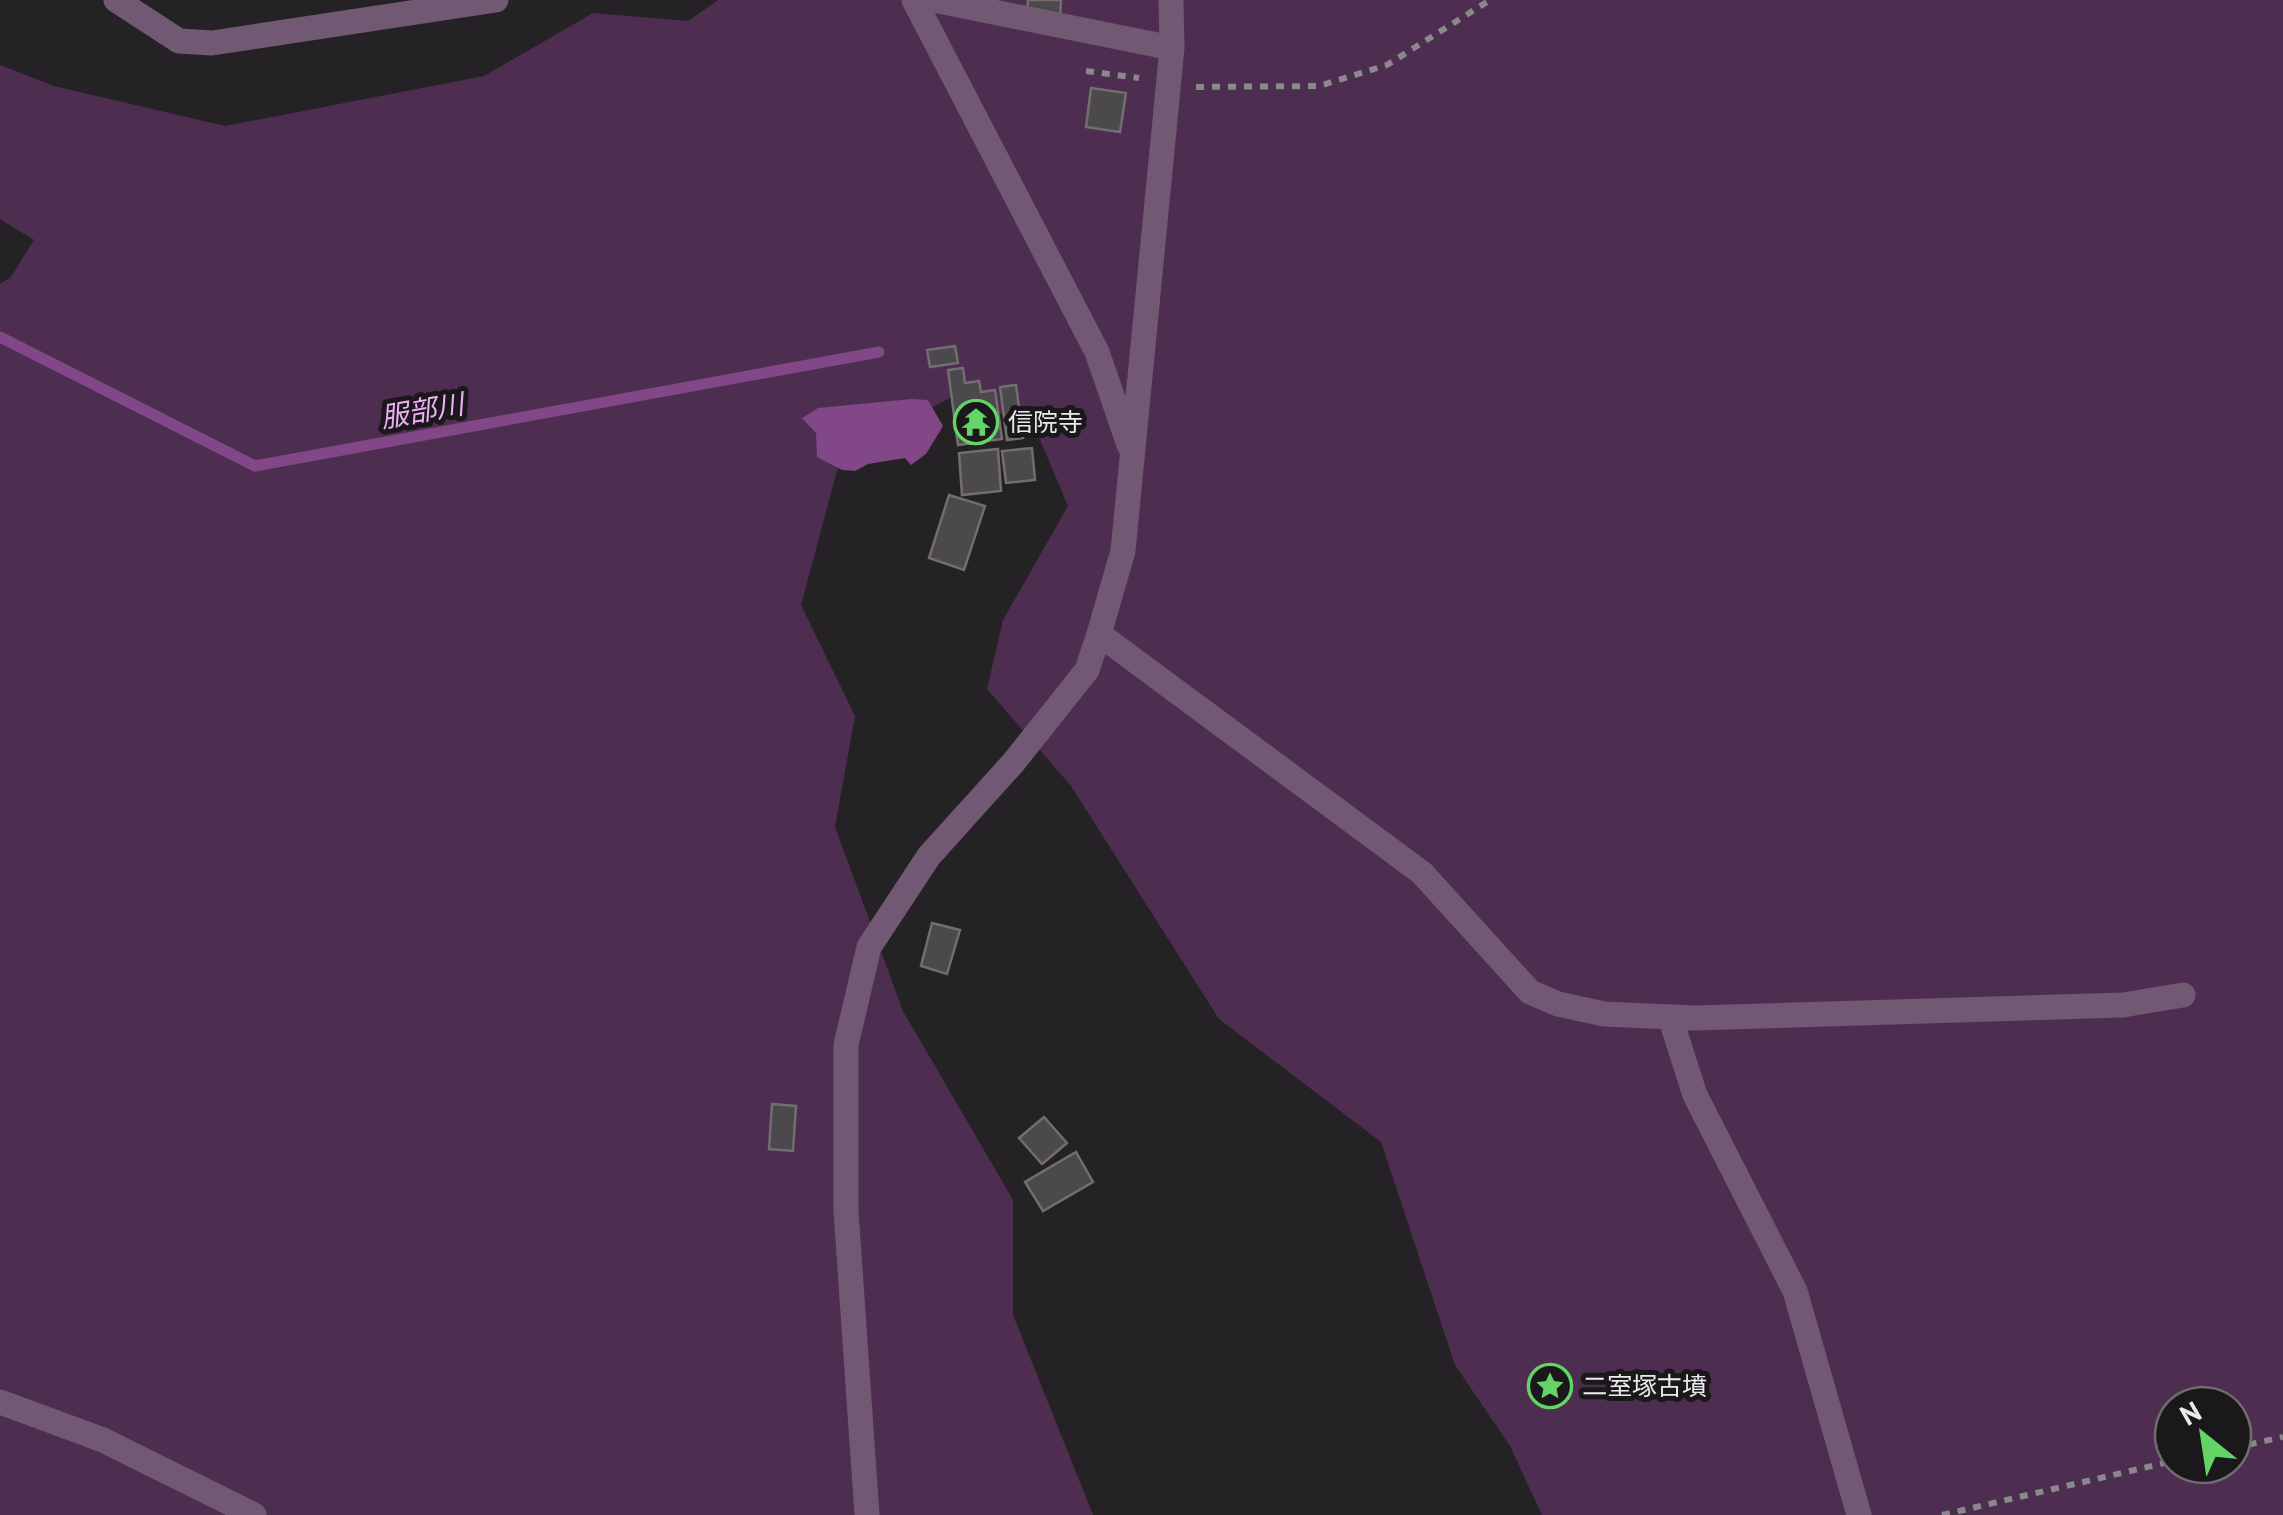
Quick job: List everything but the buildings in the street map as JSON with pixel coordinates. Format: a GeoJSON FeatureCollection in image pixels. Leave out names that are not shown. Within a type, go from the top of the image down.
{"type":"FeatureCollection","features":[{"type":"Feature","properties":{"kind":"street"},"geometry":{"type":"LineString","coordinates":[[116,0],[179,42],[212,43],[496,0]]}},
{"type":"Feature","properties":{"kind":"street"},"geometry":{"type":"LineString","coordinates":[[914,0],[1097,352],[1132,454]]}},
{"type":"Feature","properties":{"kind":"street"},"geometry":{"type":"LineString","coordinates":[[934,0],[1172,48]]}},
{"type":"Feature","properties":{"kind":"street"},"geometry":{"type":"LineString","coordinates":[[867,1515],[846,1210],[846,1045],[869,948],[929,856],[1013,763],[1086,670],[1099,634],[1122,551],[1172,48],[1171,0]]}},
{"type":"Feature","properties":{"kind":"street"},"geometry":{"type":"LineString","coordinates":[[1099,634],[1422,873],[1530,992],[1558,1004],[1604,1014],[1670,1016],[2123,1006],[2183,996]]}},
{"type":"Feature","properties":{"kind":"street"},"geometry":{"type":"LineString","coordinates":[[1670,1016],[1695,1095],[1796,1291],[1859,1515]]}},
{"type":"Feature","properties":{"kind":"street"},"geometry":{"type":"LineString","coordinates":[[0,1402],[103,1440],[254,1515]]}},
{"type":"Feature","properties":{"kind":"path"},"geometry":{"type":"LineString","coordinates":[[1086,71],[1214,90],[1320,86],[1387,64],[1490,0]]}},
{"type":"Feature","properties":{"kind":"path"},"geometry":{"type":"LineString","coordinates":[[2253,1444],[2283,1437]]}},
{"type":"Feature","properties":{"kind":"path"},"geometry":{"type":"LineString","coordinates":[[1942,1515],[2153,1466]]}},
{"type":"Feature","properties":{"kind":"shaded area"},"geometry":{"type":"Polygon","coordinates":[[[718,0],[2283,0],[2283,1515],[1542,1515],[1510,1446],[1455,1365],[1381,1142],[1219,1019],[1071,786],[987,689],[1003,620],[1068,506],[1038,435],[963,391],[841,456],[801,605],[855,716],[835,827],[903,1011],[1013,1200],[1013,1315],[1093,1515],[0,1515],[0,284],[11,277],[34,240],[0,219],[0,65],[54,86],[225,126],[484,76],[593,13],[688,21],[718,0]]]}},
{"type":"Feature","properties":{"kind":"shaded area"},"geometry":{"type":"Polygon","coordinates":[[[928,400],[943,426],[926,454],[911,465],[905,458],[868,464],[855,471],[842,470],[817,457],[816,433],[802,418],[818,408],[928,400]]]}},
{"type":"Feature","properties":{"kind":"waterway","name":"服部川"},"geometry":{"type":"LineString","coordinates":[[0,337],[255,466],[879,352]]}},
{"type":"Feature","properties":{"kind":"place","name":"信院寺"},"geometry":{"type":"Point","coordinates":[976,422]}},
{"type":"Feature","properties":{"kind":"place","name":"二室塚古墳"},"geometry":{"type":"Point","coordinates":[1550,1386]}}]}
